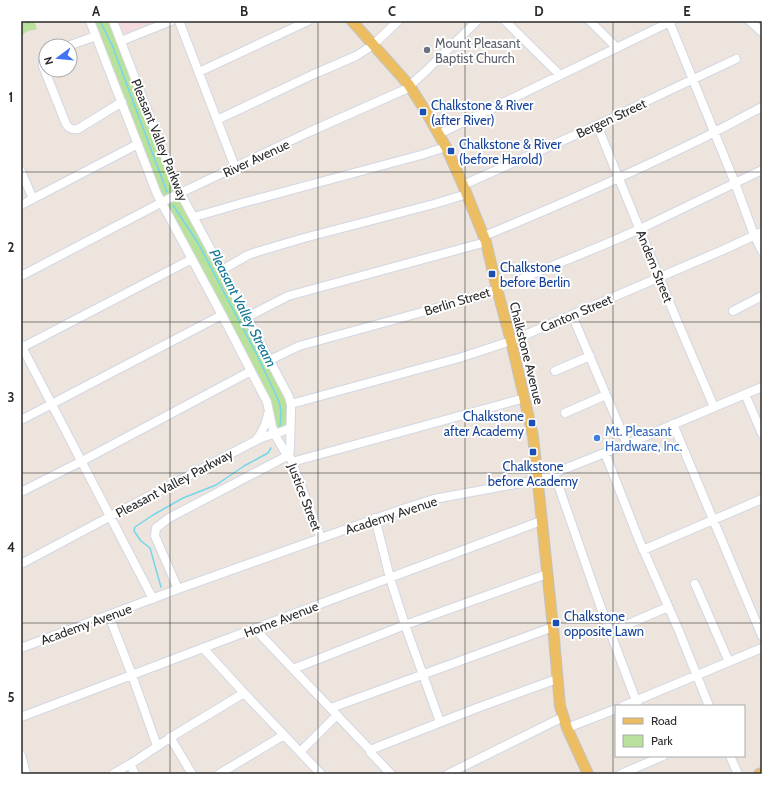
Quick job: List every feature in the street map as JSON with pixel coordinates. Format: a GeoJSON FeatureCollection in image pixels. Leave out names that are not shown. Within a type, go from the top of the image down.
{"type":"FeatureCollection","features":[{"type":"Feature","properties":{"kind":"main road","name":"Chalkstone Avenue"},"geometry":{"type":"LineString","coordinates":[[352,21],[409,85],[439,134],[465,189],[485,239],[525,398],[533,436],[560,706],[567,728],[588,774]]}},
{"type":"Feature","properties":{"kind":"street","name":"Pleasant Valley Parkway"},"geometry":{"type":"LineString","coordinates":[[90,21],[157,194],[252,371],[267,402],[274,434],[290,458]]}},
{"type":"Feature","properties":{"kind":"street","name":"Pleasant Valley Parkway"},"geometry":{"type":"LineString","coordinates":[[113,21],[176,185],[286,391],[291,404],[290,458]]}},
{"type":"Feature","properties":{"kind":"street"},"geometry":{"type":"LineString","coordinates":[[121,41],[171,21]]}},
{"type":"Feature","properties":{"kind":"street"},"geometry":{"type":"LineString","coordinates":[[179,21],[235,167]]}},
{"type":"Feature","properties":{"kind":"street"},"geometry":{"type":"LineString","coordinates":[[199,72],[290,25],[308,21]]}},
{"type":"Feature","properties":{"kind":"street"},"geometry":{"type":"LineString","coordinates":[[217,120],[356,56],[373,45],[398,21]]}},
{"type":"Feature","properties":{"kind":"street","name":"River Avenue"},"geometry":{"type":"LineString","coordinates":[[21,276],[180,193],[406,89],[477,21]]}},
{"type":"Feature","properties":{"kind":"street"},"geometry":{"type":"LineString","coordinates":[[505,21],[560,75]]}},
{"type":"Feature","properties":{"kind":"street"},"geometry":{"type":"LineString","coordinates":[[590,21],[617,48]]}},
{"type":"Feature","properties":{"kind":"street"},"geometry":{"type":"LineString","coordinates":[[439,134],[670,21],[714,132],[758,234],[762,251]]}},
{"type":"Feature","properties":{"kind":"street"},"geometry":{"type":"LineString","coordinates":[[750,21],[762,32]]}},
{"type":"Feature","properties":{"kind":"street"},"geometry":{"type":"LineString","coordinates":[[78,42],[96,36]]}},
{"type":"Feature","properties":{"kind":"street","name":"Bergen Street"},"geometry":{"type":"LineString","coordinates":[[222,270],[248,255],[260,251],[434,204],[736,59]]}},
{"type":"Feature","properties":{"kind":"street"},"geometry":{"type":"LineString","coordinates":[[48,78],[66,124],[73,130],[78,129],[122,102]]}},
{"type":"Feature","properties":{"kind":"street"},"geometry":{"type":"LineString","coordinates":[[247,318],[288,296],[485,239],[619,178],[762,107]]}},
{"type":"Feature","properties":{"kind":"street","name":"Andem Street"},"geometry":{"type":"LineString","coordinates":[[597,125],[714,407]]}},
{"type":"Feature","properties":{"kind":"street"},"geometry":{"type":"LineString","coordinates":[[21,205],[138,144]]}},
{"type":"Feature","properties":{"kind":"street"},"geometry":{"type":"LineString","coordinates":[[194,217],[446,147]]}},
{"type":"Feature","properties":{"kind":"street","name":"Berlin Street"},"geometry":{"type":"LineString","coordinates":[[270,360],[299,346],[476,297],[497,289],[640,229],[762,170]]}},
{"type":"Feature","properties":{"kind":"street"},"geometry":{"type":"LineString","coordinates":[[21,171],[33,199]]}},
{"type":"Feature","properties":{"kind":"street","name":"Canton Street"},"geometry":{"type":"LineString","coordinates":[[291,404],[459,358],[511,341],[758,234]]}},
{"type":"Feature","properties":{"kind":"street"},"geometry":{"type":"LineString","coordinates":[[21,564],[111,516],[21,347],[192,259]]}},
{"type":"Feature","properties":{"kind":"street"},"geometry":{"type":"LineString","coordinates":[[733,311],[762,296]]}},
{"type":"Feature","properties":{"kind":"street"},"geometry":{"type":"LineString","coordinates":[[21,420],[222,315]]}},
{"type":"Feature","properties":{"kind":"street"},"geometry":{"type":"LineString","coordinates":[[572,315],[627,444]]}},
{"type":"Feature","properties":{"kind":"street"},"geometry":{"type":"LineString","coordinates":[[555,371],[590,356]]}},
{"type":"Feature","properties":{"kind":"street"},"geometry":{"type":"LineString","coordinates":[[21,492],[252,371]]}},
{"type":"Feature","properties":{"kind":"street","name":"Academy Avenue"},"geometry":{"type":"LineString","coordinates":[[21,648],[178,589],[375,518],[434,499],[537,480],[762,387]]}},
{"type":"Feature","properties":{"kind":"street"},"geometry":{"type":"LineString","coordinates":[[745,394],[762,434]]}},
{"type":"Feature","properties":{"kind":"street"},"geometry":{"type":"LineString","coordinates":[[565,413],[606,395]]}},
{"type":"Feature","properties":{"kind":"street"},"geometry":{"type":"LineString","coordinates":[[178,589],[155,536],[156,528],[169,518],[290,458],[525,398]]}},
{"type":"Feature","properties":{"kind":"street"},"geometry":{"type":"LineString","coordinates":[[256,440],[262,433],[267,421],[268,407]]}},
{"type":"Feature","properties":{"kind":"street"},"geometry":{"type":"LineString","coordinates":[[673,424],[762,636]]}},
{"type":"Feature","properties":{"kind":"street","name":"Pleasant Valley Parkway"},"geometry":{"type":"LineString","coordinates":[[153,599],[111,516],[256,440],[290,428]]}},
{"type":"Feature","properties":{"kind":"street"},"geometry":{"type":"LineString","coordinates":[[604,453],[709,705]]}},
{"type":"Feature","properties":{"kind":"street","name":"Justice Street"},"geometry":{"type":"LineString","coordinates":[[290,458],[321,538]]}},
{"type":"Feature","properties":{"kind":"street"},"geometry":{"type":"LineString","coordinates":[[554,473],[610,632],[637,703],[696,675],[762,648]]}},
{"type":"Feature","properties":{"kind":"street"},"geometry":{"type":"LineString","coordinates":[[643,550],[762,499]]}},
{"type":"Feature","properties":{"kind":"street"},"geometry":{"type":"LineString","coordinates":[[375,518],[390,578],[405,625],[440,722]]}},
{"type":"Feature","properties":{"kind":"street","name":"Home Avenue"},"geometry":{"type":"LineString","coordinates":[[21,717],[541,521]]}},
{"type":"Feature","properties":{"kind":"street"},"geometry":{"type":"LineString","coordinates":[[293,669],[405,625],[547,574]]}},
{"type":"Feature","properties":{"kind":"street"},"geometry":{"type":"LineString","coordinates":[[695,584],[729,662]]}},
{"type":"Feature","properties":{"kind":"street"},"geometry":{"type":"LineString","coordinates":[[610,632],[668,607]]}},
{"type":"Feature","properties":{"kind":"street"},"geometry":{"type":"LineString","coordinates":[[109,616],[157,746]]}},
{"type":"Feature","properties":{"kind":"street"},"geometry":{"type":"LineString","coordinates":[[331,708],[553,627]]}},
{"type":"Feature","properties":{"kind":"street"},"geometry":{"type":"LineString","coordinates":[[255,629],[392,774]]}},
{"type":"Feature","properties":{"kind":"street"},"geometry":{"type":"LineString","coordinates":[[203,648],[321,774]]}},
{"type":"Feature","properties":{"kind":"street"},"geometry":{"type":"LineString","coordinates":[[370,750],[440,722],[557,679]]}},
{"type":"Feature","properties":{"kind":"street"},"geometry":{"type":"LineString","coordinates":[[113,774],[244,693]]}},
{"type":"Feature","properties":{"kind":"street"},"geometry":{"type":"LineString","coordinates":[[567,728],[615,709]]}},
{"type":"Feature","properties":{"kind":"street"},"geometry":{"type":"LineString","coordinates":[[300,752],[337,715]]}},
{"type":"Feature","properties":{"kind":"street"},"geometry":{"type":"LineString","coordinates":[[448,774],[563,717]]}},
{"type":"Feature","properties":{"kind":"street"},"geometry":{"type":"LineString","coordinates":[[219,774],[284,735]]}},
{"type":"Feature","properties":{"kind":"street"},"geometry":{"type":"LineString","coordinates":[[170,738],[192,774]]}},
{"type":"Feature","properties":{"kind":"street"},"geometry":{"type":"LineString","coordinates":[[21,755],[26,774]]}},
{"type":"Feature","properties":{"kind":"street"},"geometry":{"type":"LineString","coordinates":[[620,774],[659,757]]}},
{"type":"Feature","properties":{"kind":"street"},"geometry":{"type":"LineString","coordinates":[[730,757],[738,774]]}},
{"type":"Feature","properties":{"kind":"street"},"geometry":{"type":"LineString","coordinates":[[130,764],[135,774]]}},
{"type":"Feature","properties":{"kind":"shaded area"},"geometry":{"type":"Polygon","coordinates":[[[119,21],[156,21],[124,34],[119,21]]]}},
{"type":"Feature","properties":{"kind":"green space"},"geometry":{"type":"Polygon","coordinates":[[[21,21],[34,21],[37,29],[25,33],[21,40],[21,21]]]}},
{"type":"Feature","properties":{"kind":"green space"},"geometry":{"type":"Polygon","coordinates":[[[94,21],[115,21],[180,193],[291,404],[290,428],[274,433],[271,409],[162,203],[94,21]]]}},
{"type":"Feature","properties":{"kind":"waterway","name":"Pleasant Valley Stream"},"geometry":{"type":"LineString","coordinates":[[100,21],[112,45],[167,192]]}},
{"type":"Feature","properties":{"kind":"waterway","name":"Pleasant Valley Stream"},"geometry":{"type":"LineString","coordinates":[[173,205],[198,243],[256,353],[280,405],[280,426]]}},
{"type":"Feature","properties":{"kind":"waterway","name":"Pleasant Valley Stream"},"geometry":{"type":"LineString","coordinates":[[161,587],[150,548],[141,541],[134,531],[135,527],[183,498],[216,485],[244,466],[268,453],[271,448]]}},
{"type":"Feature","properties":{"kind":"place","name":"Mount Pleasant Baptist Church"},"geometry":{"type":"Point","coordinates":[427,50]}},
{"type":"Feature","properties":{"kind":"place","name":"Chalkstone & River (after River)"},"geometry":{"type":"Point","coordinates":[423,112]}},
{"type":"Feature","properties":{"kind":"place","name":"Chalkstone & River (before Harold)"},"geometry":{"type":"Point","coordinates":[451,151]}},
{"type":"Feature","properties":{"kind":"place","name":"Chalkstone before Berlin"},"geometry":{"type":"Point","coordinates":[492,274]}},
{"type":"Feature","properties":{"kind":"place","name":"Chalkstone after Academy"},"geometry":{"type":"Point","coordinates":[532,423]}},
{"type":"Feature","properties":{"kind":"place","name":"Mt. Pleasant Hardware, Inc."},"geometry":{"type":"Point","coordinates":[597,438]}},
{"type":"Feature","properties":{"kind":"place","name":"Chalkstone before Academy"},"geometry":{"type":"Point","coordinates":[533,452]}},
{"type":"Feature","properties":{"kind":"place","name":"Chalkstone opposite Lawn"},"geometry":{"type":"Point","coordinates":[556,623]}}]}
